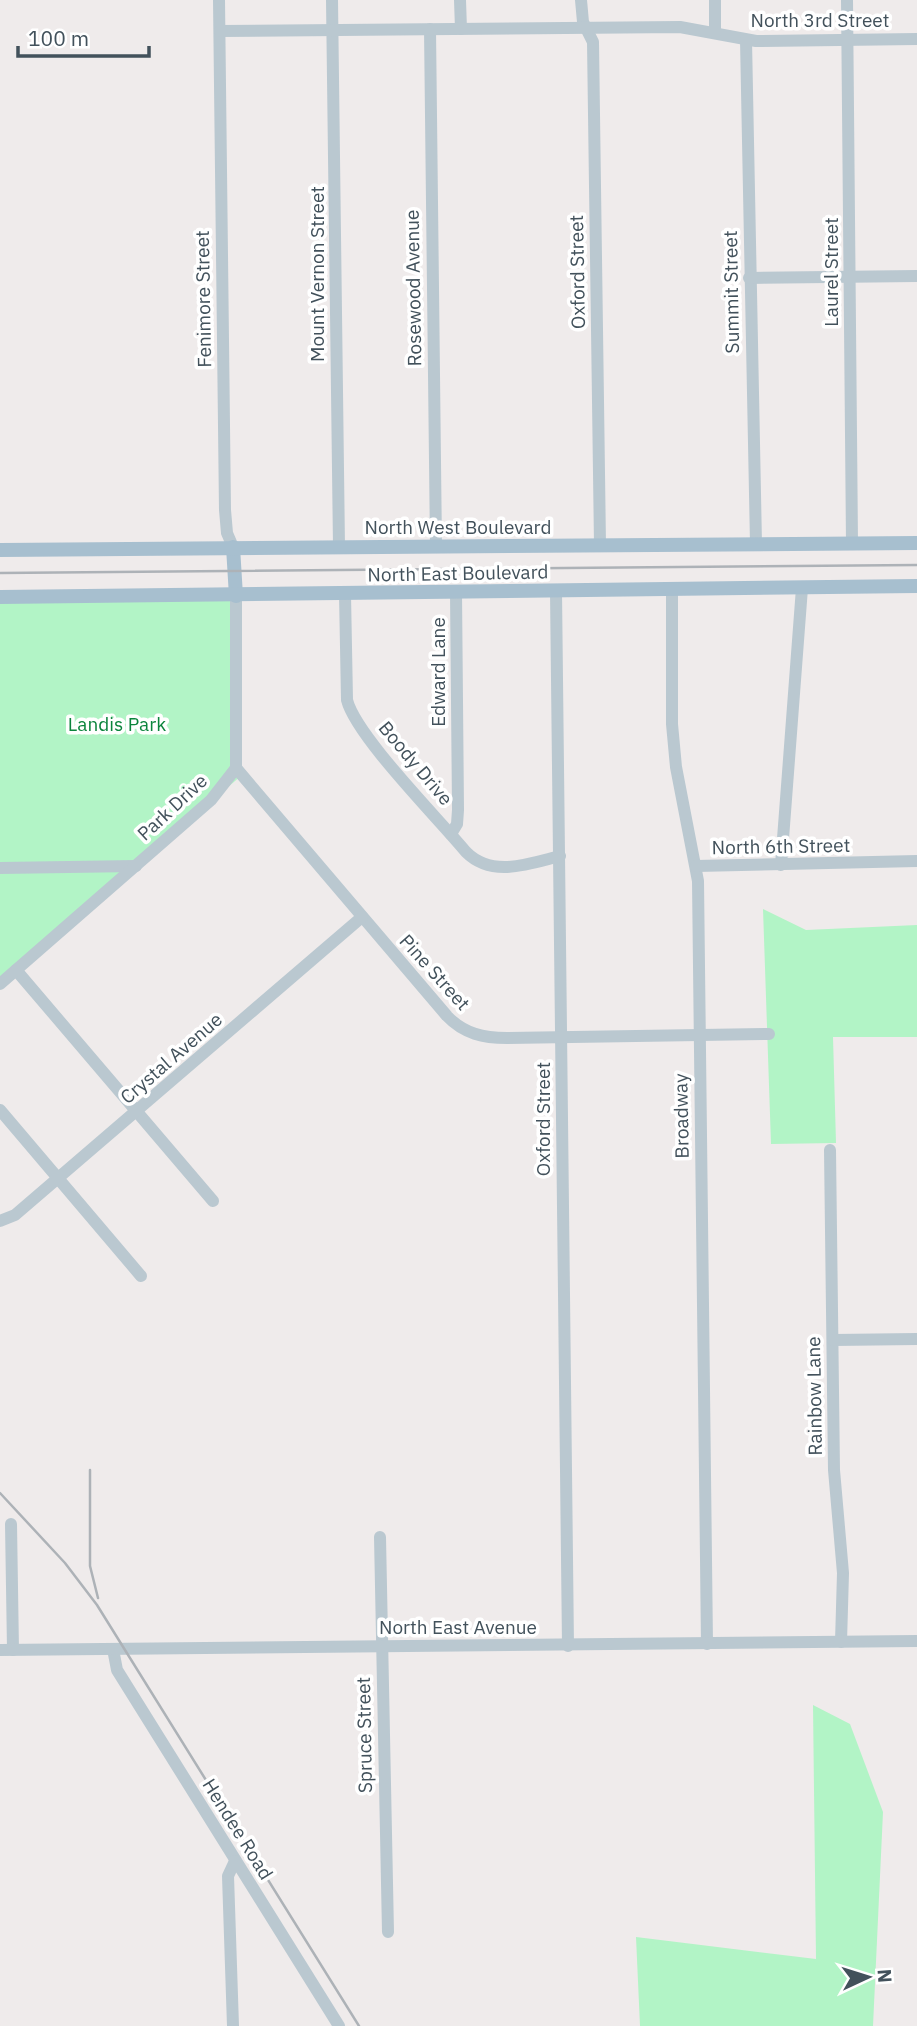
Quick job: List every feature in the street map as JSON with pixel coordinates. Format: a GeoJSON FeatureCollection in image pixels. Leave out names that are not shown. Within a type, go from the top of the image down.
{"type":"FeatureCollection","features":[{"type":"Feature","properties":{"kind":"main road","name":"North West Boulevard"},"geometry":{"type":"LineString","coordinates":[[0,550],[917,543]]}},
{"type":"Feature","properties":{"kind":"main road","name":"Fenimore Street"},"geometry":{"type":"LineString","coordinates":[[233,547],[236,596]]}},
{"type":"Feature","properties":{"kind":"main road","name":"North East Boulevard"},"geometry":{"type":"LineString","coordinates":[[0,597],[917,586]]}},
{"type":"Feature","properties":{"kind":"street","name":"Fenimore Street"},"geometry":{"type":"LineString","coordinates":[[219,0],[225,510],[227,533],[233,547]]}},
{"type":"Feature","properties":{"kind":"street","name":"Mount Vernon Street"},"geometry":{"type":"LineString","coordinates":[[332,0],[338,547]]}},
{"type":"Feature","properties":{"kind":"street"},"geometry":{"type":"LineString","coordinates":[[460,0],[461,29]]}},
{"type":"Feature","properties":{"kind":"street","name":"Oxford Street"},"geometry":{"type":"LineString","coordinates":[[581,0],[586,27],[593,42],[600,545]]}},
{"type":"Feature","properties":{"kind":"street"},"geometry":{"type":"LineString","coordinates":[[715,0],[715,33]]}},
{"type":"Feature","properties":{"kind":"street","name":"Laurel Street"},"geometry":{"type":"LineString","coordinates":[[847,0],[852,543]]}},
{"type":"Feature","properties":{"kind":"street","name":"North 3rd Street"},"geometry":{"type":"LineString","coordinates":[[220,32],[680,27],[746,40],[917,39]]}},
{"type":"Feature","properties":{"kind":"street","name":"Rosewood Avenue"},"geometry":{"type":"LineString","coordinates":[[430,29],[436,547]]}},
{"type":"Feature","properties":{"kind":"street","name":"Summit Street"},"geometry":{"type":"LineString","coordinates":[[746,40],[756,544]]}},
{"type":"Feature","properties":{"kind":"street"},"geometry":{"type":"LineString","coordinates":[[749,278],[917,276]]}},
{"type":"Feature","properties":{"kind":"street"},"geometry":{"type":"LineString","coordinates":[[781,865],[802,587]]}},
{"type":"Feature","properties":{"kind":"street","name":"Broadway"},"geometry":{"type":"LineString","coordinates":[[672,589],[672,724],[676,767],[696,866],[707,1644]]}},
{"type":"Feature","properties":{"kind":"street","name":"Oxford Street"},"geometry":{"type":"LineString","coordinates":[[556,591],[568,1646]]}},
{"type":"Feature","properties":{"kind":"street","name":"Edward Lane"},"geometry":{"type":"LineString","coordinates":[[451,835],[457,824],[458,810],[456,592]]}},
{"type":"Feature","properties":{"kind":"street","name":"Boody Drive"},"geometry":{"type":"LineString","coordinates":[[345,594],[346,693],[350,712],[473,859],[491,867],[518,866],[559,856]]}},
{"type":"Feature","properties":{"kind":"street"},"geometry":{"type":"LineString","coordinates":[[236,596],[236,768]]}},
{"type":"Feature","properties":{"kind":"street","name":"Park Drive"},"geometry":{"type":"LineString","coordinates":[[0,984],[211,800],[236,768]]}},
{"type":"Feature","properties":{"kind":"street","name":"Pine Street"},"geometry":{"type":"LineString","coordinates":[[236,768],[458,1027],[490,1038],[769,1034]]}},
{"type":"Feature","properties":{"kind":"street","name":"North 6th Street"},"geometry":{"type":"LineString","coordinates":[[696,866],[917,861]]}},
{"type":"Feature","properties":{"kind":"street"},"geometry":{"type":"LineString","coordinates":[[0,868],[136,866]]}},
{"type":"Feature","properties":{"kind":"street","name":"Crystal Avenue"},"geometry":{"type":"LineString","coordinates":[[0,1221],[15,1215],[58,1179],[362,917]]}},
{"type":"Feature","properties":{"kind":"street"},"geometry":{"type":"LineString","coordinates":[[16,970],[213,1201]]}},
{"type":"Feature","properties":{"kind":"street"},"geometry":{"type":"LineString","coordinates":[[0,1110],[141,1276]]}},
{"type":"Feature","properties":{"kind":"street","name":"Rainbow Lane"},"geometry":{"type":"LineString","coordinates":[[830,1150],[834,1470],[842,1573],[841,1642]]}},
{"type":"Feature","properties":{"kind":"street"},"geometry":{"type":"LineString","coordinates":[[833,1340],[917,1339]]}},
{"type":"Feature","properties":{"kind":"street"},"geometry":{"type":"LineString","coordinates":[[7,1650],[11,1524]]}},
{"type":"Feature","properties":{"kind":"street","name":"Spruce Street"},"geometry":{"type":"LineString","coordinates":[[380,1537],[388,1932]]}},
{"type":"Feature","properties":{"kind":"street","name":"North East Avenue"},"geometry":{"type":"LineString","coordinates":[[7,1650],[917,1641]]}},
{"type":"Feature","properties":{"kind":"street","name":"Hendee Road"},"geometry":{"type":"LineString","coordinates":[[113,1649],[117,1670],[339,2026]]}},
{"type":"Feature","properties":{"kind":"street"},"geometry":{"type":"LineString","coordinates":[[233,2026],[228,1875],[235,1861]]}},
{"type":"Feature","properties":{"kind":"green space","name":"Landis Park"},"geometry":{"type":"Polygon","coordinates":[[[236,596],[242,775],[0,983],[0,597],[236,596]]]}},
{"type":"Feature","properties":{"kind":"green space"},"geometry":{"type":"Polygon","coordinates":[[[763,909],[806,930],[917,925],[917,1037],[833,1037],[836,1143],[771,1144],[763,909]]]}},
{"type":"Feature","properties":{"kind":"green space"},"geometry":{"type":"Polygon","coordinates":[[[813,1705],[850,1724],[883,1812],[873,2026],[640,2026],[636,1937],[816,1959],[813,1705]]]}},
{"type":"Feature","properties":{"kind":"railway"},"geometry":{"type":"LineString","coordinates":[[0,573],[917,565]]}},
{"type":"Feature","properties":{"kind":"railway"},"geometry":{"type":"LineString","coordinates":[[90,1470],[90,1566],[98,1598]]}},
{"type":"Feature","properties":{"kind":"railway"},"geometry":{"type":"LineString","coordinates":[[0,1493],[65,1563],[97,1605],[359,2026]]}}]}
